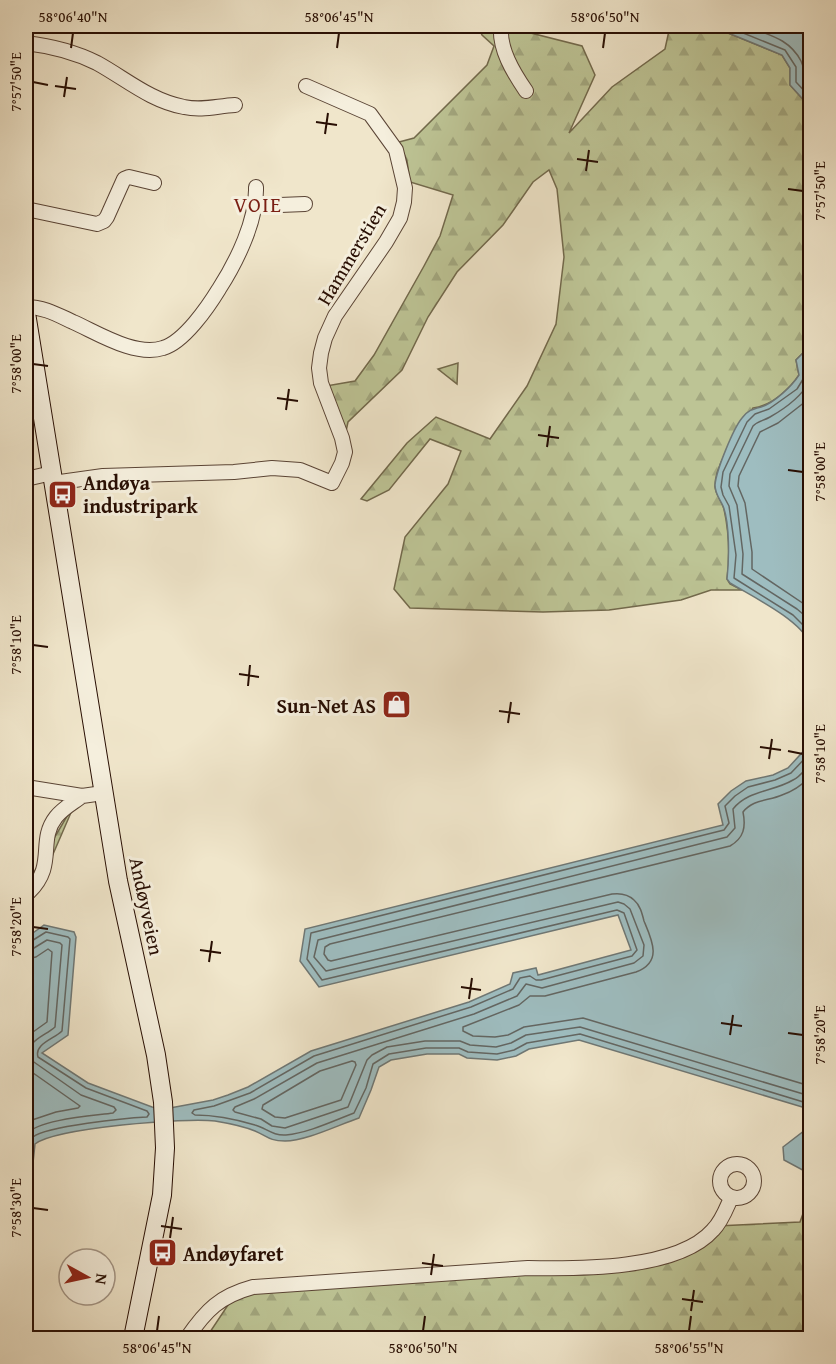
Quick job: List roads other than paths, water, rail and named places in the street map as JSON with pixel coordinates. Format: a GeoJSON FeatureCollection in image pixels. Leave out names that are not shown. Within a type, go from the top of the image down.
{"type":"FeatureCollection","features":[{"type":"Feature","properties":{"kind":"street"},"geometry":{"type":"LineString","coordinates":[[501,26],[507,56],[526,91]]}},
{"type":"Feature","properties":{"kind":"street"},"geometry":{"type":"LineString","coordinates":[[26,44],[47,46],[78,55],[151,96],[174,105],[199,109],[235,105]]}},
{"type":"Feature","properties":{"kind":"street","name":"Hammerstien"},"geometry":{"type":"LineString","coordinates":[[52,478],[234,472],[272,468],[300,470],[332,483],[345,452],[321,383],[319,368],[321,353],[335,316],[400,218],[405,189],[396,150],[370,114],[306,86]]}},
{"type":"Feature","properties":{"kind":"street"},"geometry":{"type":"LineString","coordinates":[[26,209],[97,224],[108,217],[124,179],[129,177],[154,183]]}},
{"type":"Feature","properties":{"kind":"street"},"geometry":{"type":"LineString","coordinates":[[26,307],[46,309],[119,343],[150,349],[163,348],[176,341],[187,331],[206,308],[236,262],[255,206],[256,187]]}},
{"type":"Feature","properties":{"kind":"street"},"geometry":{"type":"LineString","coordinates":[[255,206],[305,204]]}},
{"type":"Feature","properties":{"kind":"street","name":"Andøyveien"},"geometry":{"type":"LineString","coordinates":[[26,313],[118,881],[156,1055],[163,1102],[165,1162],[162,1195],[133,1338]]}},
{"type":"Feature","properties":{"kind":"street"},"geometry":{"type":"LineString","coordinates":[[26,479],[52,478]]}},
{"type":"Feature","properties":{"kind":"street"},"geometry":{"type":"LineString","coordinates":[[26,787],[82,796],[103,793]]}},
{"type":"Feature","properties":{"kind":"street"},"geometry":{"type":"LineString","coordinates":[[26,892],[37,884],[43,873],[47,855],[46,844],[54,819],[82,796]]}},
{"type":"Feature","properties":{"kind":"street"},"geometry":{"type":"LineString","coordinates":[[187,1338],[202,1317],[217,1302],[234,1292],[253,1287],[528,1268],[570,1268],[658,1259],[688,1248],[713,1231],[731,1198]]}},
{"type":"Feature","properties":{"kind":"water"},"geometry":{"type":"Polygon","coordinates":[[[711,26],[810,26],[810,107],[790,85],[790,68],[782,55],[711,26]]]}},
{"type":"Feature","properties":{"kind":"water"},"geometry":{"type":"Polygon","coordinates":[[[810,346],[810,643],[796,625],[786,617],[727,579],[727,522],[715,485],[726,450],[742,418],[751,410],[771,402],[792,384],[799,375],[796,360],[810,346]]]}},
{"type":"Feature","properties":{"kind":"water"},"geometry":{"type":"Polygon","coordinates":[[[810,744],[810,1174],[784,1160],[783,1147],[805,1130],[809,1109],[579,1040],[529,1049],[516,1056],[497,1060],[467,1058],[459,1054],[427,1054],[391,1060],[379,1067],[359,1118],[312,1136],[293,1140],[275,1140],[240,1126],[200,1120],[122,1125],[47,1138],[35,1144],[26,1215],[26,938],[44,925],[74,932],[76,937],[68,1035],[42,1053],[88,1083],[152,1107],[170,1108],[213,1100],[248,1087],[311,1051],[469,1002],[510,984],[513,973],[536,968],[538,975],[631,950],[618,915],[319,987],[300,961],[305,929],[723,825],[718,804],[731,791],[746,781],[773,775],[788,768],[810,744]]]}},
{"type":"Feature","properties":{"kind":"place","name":"Andøya industripark"},"geometry":{"type":"Point","coordinates":[62,494]}},
{"type":"Feature","properties":{"kind":"place","name":"Sun-Net AS"},"geometry":{"type":"Point","coordinates":[397,705]}},
{"type":"Feature","properties":{"kind":"place","name":"Andøyfaret"},"geometry":{"type":"Point","coordinates":[162,1253]}},
{"type":"Feature","properties":{"kind":"district","name":"VOIE"},"geometry":{"type":"Point","coordinates":[258,204]}}]}
